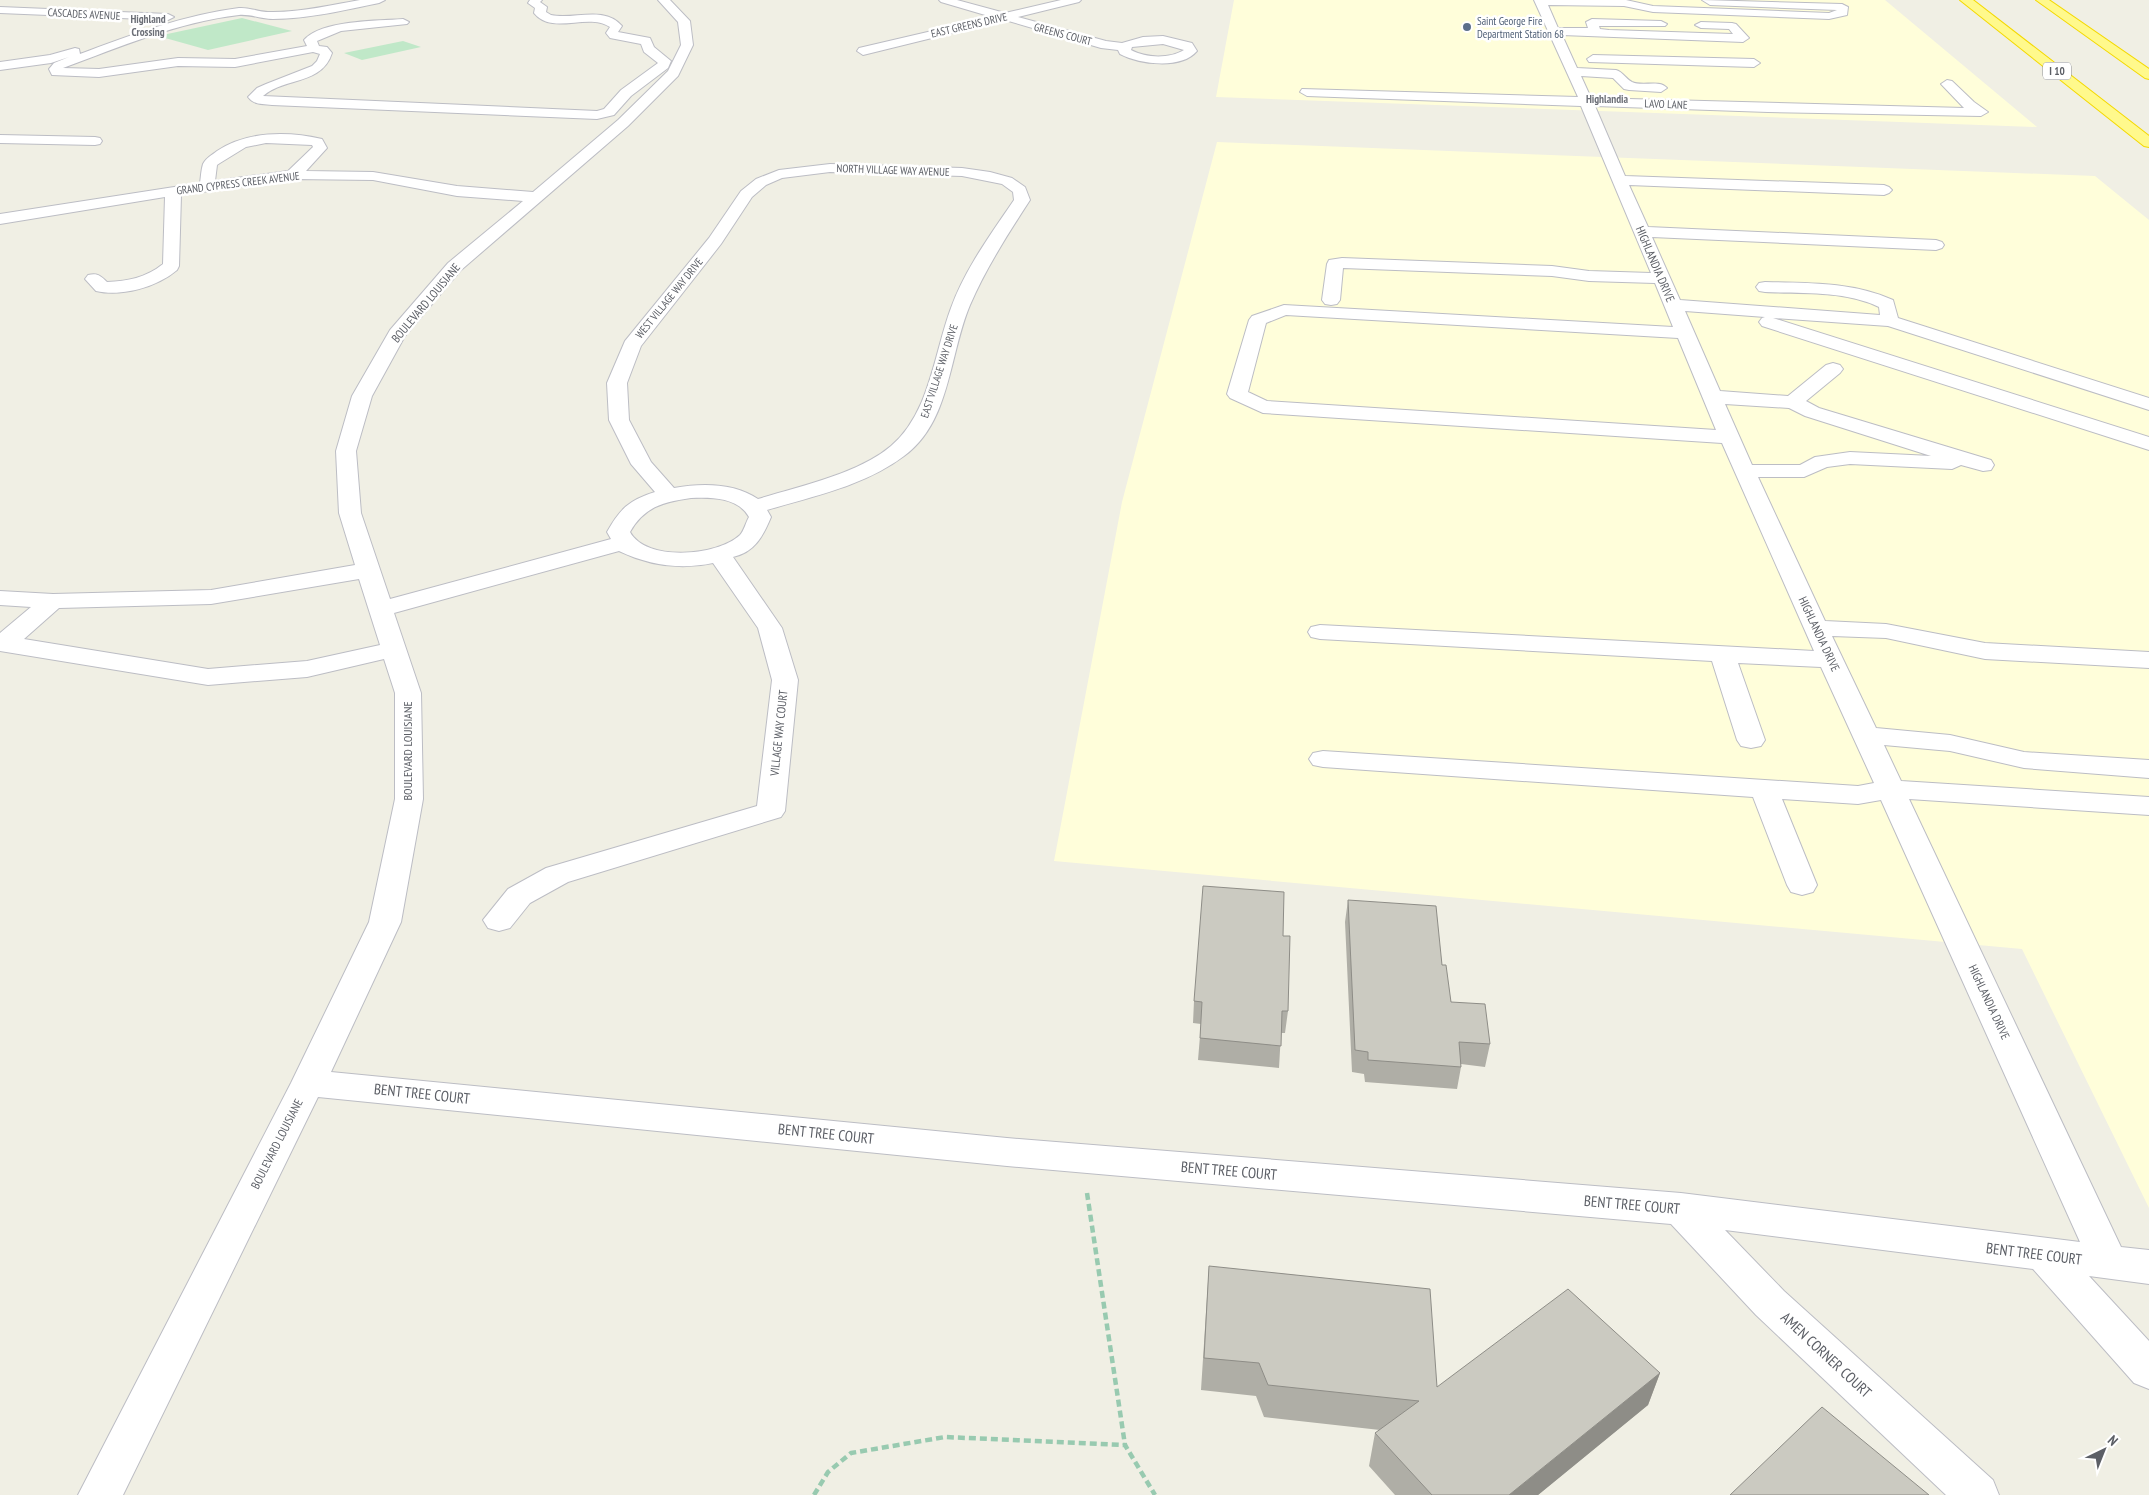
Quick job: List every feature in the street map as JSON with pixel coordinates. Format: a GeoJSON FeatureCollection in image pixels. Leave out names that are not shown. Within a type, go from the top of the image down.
{"type":"FeatureCollection","features":[{"type":"Feature","properties":{"kind":"highway"},"geometry":{"type":"LineString","coordinates":[[2042,0],[2149,74]]}},
{"type":"Feature","properties":{"kind":"highway"},"geometry":{"type":"LineString","coordinates":[[2056,0],[2063,15]]}},
{"type":"Feature","properties":{"kind":"highway","name":"I 10"},"geometry":{"type":"LineString","coordinates":[[1960,2],[1993,21],[2149,143]]}},
{"type":"Feature","properties":{"kind":"street"},"geometry":{"type":"LineString","coordinates":[[23,11],[54,0]]}},
{"type":"Feature","properties":{"kind":"street"},"geometry":{"type":"LineString","coordinates":[[379,0],[349,6],[271,16],[241,11],[210,17],[149,32],[58,66],[54,70],[64,74],[82,74],[166,63],[235,63],[313,48],[323,50],[326,53],[325,60],[320,65],[310,72],[263,91],[255,97],[258,100],[272,101],[597,115],[609,112],[626,93],[664,65],[665,61],[648,49],[646,41],[614,35],[612,33],[616,26],[610,20],[595,18],[549,19],[540,13],[541,7],[534,3],[536,0]]}},
{"type":"Feature","properties":{"kind":"street","name":"BOULEVARD LOUISIANE"},"geometry":{"type":"LineString","coordinates":[[100,1495],[308,1083],[385,922],[409,800],[408,693],[350,512],[346,451],[362,396],[397,334],[454,267],[623,123],[674,73],[687,45],[684,21],[664,0]]}},
{"type":"Feature","properties":{"kind":"street","name":"GREENS COURT"},"geometry":{"type":"LineString","coordinates":[[946,0],[1105,45],[1124,47]]}},
{"type":"Feature","properties":{"kind":"street","name":"EAST GREENS DRIVE"},"geometry":{"type":"LineString","coordinates":[[862,51],[1076,0]]}},
{"type":"Feature","properties":{"kind":"street"},"geometry":{"type":"LineString","coordinates":[[1540,1],[1624,3],[1653,9],[1829,16],[1843,13],[1842,7],[1710,2],[1708,0]]}},
{"type":"Feature","properties":{"kind":"street","name":"HIGHLANDIA DRIVE"},"geometry":{"type":"LineString","coordinates":[[1540,1],[1586,101],[1744,471],[2109,1263]]}},
{"type":"Feature","properties":{"kind":"street"},"geometry":{"type":"LineString","coordinates":[[349,6],[353,8],[354,14],[376,24]]}},
{"type":"Feature","properties":{"kind":"street","name":"CASCADES AVENUE"},"geometry":{"type":"LineString","coordinates":[[0,10],[168,17]]}},
{"type":"Feature","properties":{"kind":"street"},"geometry":{"type":"LineString","coordinates":[[0,66],[51,59],[78,51],[186,10]]}},
{"type":"Feature","properties":{"kind":"street"},"geometry":{"type":"LineString","coordinates":[[313,48],[310,40],[340,28],[403,22]]}},
{"type":"Feature","properties":{"kind":"street"},"geometry":{"type":"LineString","coordinates":[[1554,30],[1609,34],[1743,38],[1732,26],[1592,22],[1595,32]]}},
{"type":"Feature","properties":{"kind":"street"},"geometry":{"type":"LineString","coordinates":[[1570,65],[1754,63]]}},
{"type":"Feature","properties":{"kind":"street"},"geometry":{"type":"LineString","coordinates":[[1570,65],[1616,74],[1629,86],[1671,89]]}},
{"type":"Feature","properties":{"kind":"street","name":"LAVO LANE"},"geometry":{"type":"LineString","coordinates":[[1307,92],[1768,108],[1981,112],[1969,105],[1947,84]]}},
{"type":"Feature","properties":{"kind":"street"},"geometry":{"type":"LineString","coordinates":[[1744,95],[1768,108]]}},
{"type":"Feature","properties":{"kind":"street"},"geometry":{"type":"LineString","coordinates":[[0,139],[95,140]]}},
{"type":"Feature","properties":{"kind":"street"},"geometry":{"type":"LineString","coordinates":[[207,186],[211,163],[227,149],[246,142],[268,139],[297,139],[317,142],[320,148],[293,175]]}},
{"type":"Feature","properties":{"kind":"street","name":"NORTH VILLAGE WAY AVENUE"},"geometry":{"type":"LineString","coordinates":[[778,174],[830,168],[962,172],[990,176],[1007,181]]}},
{"type":"Feature","properties":{"kind":"street","name":"WEST VILLAGE WAY DRIVE"},"geometry":{"type":"LineString","coordinates":[[669,496],[642,464],[619,420],[618,383],[632,345],[715,241],[746,194],[761,182],[778,174]]}},
{"type":"Feature","properties":{"kind":"street","name":"GRAND CYPRESS CREEK AVENUE"},"geometry":{"type":"LineString","coordinates":[[0,219],[172,191],[293,175],[373,176],[457,191],[537,197]]}},
{"type":"Feature","properties":{"kind":"street"},"geometry":{"type":"LineString","coordinates":[[1620,180],[1884,190]]}},
{"type":"Feature","properties":{"kind":"street","name":"EAST VILLAGE WAY DRIVE"},"geometry":{"type":"LineString","coordinates":[[755,507],[858,475],[898,451],[920,428],[935,390],[960,307],[983,260],[1022,200],[1020,190],[1007,181]]}},
{"type":"Feature","properties":{"kind":"street"},"geometry":{"type":"LineString","coordinates":[[94,279],[102,287],[121,287],[144,282],[162,275],[171,266],[172,191]]}},
{"type":"Feature","properties":{"kind":"street"},"geometry":{"type":"LineString","coordinates":[[1642,232],[1936,245]]}},
{"type":"Feature","properties":{"kind":"street"},"geometry":{"type":"LineString","coordinates":[[1331,300],[1334,264],[1342,263],[1552,271],[1589,276],[1662,278]]}},
{"type":"Feature","properties":{"kind":"street"},"geometry":{"type":"LineString","coordinates":[[1765,287],[1848,291],[1875,297],[1887,304],[1890,321]]}},
{"type":"Feature","properties":{"kind":"street"},"geometry":{"type":"LineString","coordinates":[[1673,304],[1890,321],[2149,404]]}},
{"type":"Feature","properties":{"kind":"street"},"geometry":{"type":"LineString","coordinates":[[1734,309],[1756,318],[2149,444]]}},
{"type":"Feature","properties":{"kind":"street"},"geometry":{"type":"LineString","coordinates":[[1685,334],[1284,310],[1258,320],[1237,394],[1263,407],[1729,437]]}},
{"type":"Feature","properties":{"kind":"street"},"geometry":{"type":"LineString","coordinates":[[1793,402],[1832,369]]}},
{"type":"Feature","properties":{"kind":"street"},"geometry":{"type":"LineString","coordinates":[[2108,391],[2149,392]]}},
{"type":"Feature","properties":{"kind":"street"},"geometry":{"type":"LineString","coordinates":[[1713,397],[1793,402],[1812,412],[1983,465]]}},
{"type":"Feature","properties":{"kind":"street"},"geometry":{"type":"LineString","coordinates":[[1744,471],[1804,471],[1822,461],[1850,458],[1952,463]]}},
{"type":"Feature","properties":{"kind":"street"},"geometry":{"type":"LineString","coordinates":[[700,492],[726,493],[745,500],[755,507],[760,517],[760,524],[755,533],[744,543],[718,554],[694,559],[666,560],[642,555],[624,543],[619,533],[624,519],[639,507],[669,496],[700,492]]}},
{"type":"Feature","properties":{"kind":"street"},"geometry":{"type":"LineString","coordinates":[[382,609],[624,543]]}},
{"type":"Feature","properties":{"kind":"street","name":"VILLAGE WAY COURT"},"geometry":{"type":"LineString","coordinates":[[499,920],[520,896],[557,875],[771,811],[785,680],[770,628],[734,574],[718,554]]}},
{"type":"Feature","properties":{"kind":"street"},"geometry":{"type":"LineString","coordinates":[[0,598],[53,601],[211,596],[369,570]]}},
{"type":"Feature","properties":{"kind":"street"},"geometry":{"type":"LineString","coordinates":[[1,644],[53,601]]}},
{"type":"Feature","properties":{"kind":"street"},"geometry":{"type":"LineString","coordinates":[[1816,628],[1886,631],[1985,651],[2149,660]]}},
{"type":"Feature","properties":{"kind":"street"},"geometry":{"type":"LineString","coordinates":[[1320,632],[1831,660]]}},
{"type":"Feature","properties":{"kind":"street"},"geometry":{"type":"LineString","coordinates":[[1,644],[208,677],[307,668],[394,648]]}},
{"type":"Feature","properties":{"kind":"street"},"geometry":{"type":"LineString","coordinates":[[1722,654],[1750,740]]}},
{"type":"Feature","properties":{"kind":"street"},"geometry":{"type":"LineString","coordinates":[[1865,735],[1950,743],[2024,760],[2149,769]]}},
{"type":"Feature","properties":{"kind":"street"},"geometry":{"type":"LineString","coordinates":[[1323,759],[1858,795],[1890,789],[2149,806]]}},
{"type":"Feature","properties":{"kind":"street"},"geometry":{"type":"LineString","coordinates":[[1764,789],[1802,885]]}},
{"type":"Feature","properties":{"kind":"street","name":"BENT TREE COURT"},"geometry":{"type":"LineString","coordinates":[[308,1083],[1007,1152],[1681,1209],[2149,1267]]}},
{"type":"Feature","properties":{"kind":"street","name":"AMEN CORNER COURT"},"geometry":{"type":"LineString","coordinates":[[1681,1209],[1770,1303],[1976,1495]]}},
{"type":"Feature","properties":{"kind":"street"},"geometry":{"type":"LineString","coordinates":[[2045,1255],[2149,1370]]}},
{"type":"Feature","properties":{"kind":"path"},"geometry":{"type":"LineString","coordinates":[[1086,1184],[1125,1445],[1155,1495]]}},
{"type":"Feature","properties":{"kind":"path"},"geometry":{"type":"LineString","coordinates":[[814,1495],[828,1472],[851,1453],[935,1438],[1125,1445]]}},
{"type":"Feature","properties":{"kind":"shaded area"},"geometry":{"type":"Polygon","coordinates":[[[1234,0],[1885,0],[2037,127],[1216,97],[1234,0]]]}},
{"type":"Feature","properties":{"kind":"shaded area"},"geometry":{"type":"Polygon","coordinates":[[[242,18],[292,31],[208,50],[158,36],[242,18]]]}},
{"type":"Feature","properties":{"kind":"shaded area"},"geometry":{"type":"Polygon","coordinates":[[[403,41],[421,47],[362,60],[344,53],[403,41]]]}},
{"type":"Feature","properties":{"kind":"shaded area"},"geometry":{"type":"Polygon","coordinates":[[[1217,142],[2095,176],[2149,220],[2149,1208],[2022,949],[1054,861],[1122,502],[1217,142]]]}},
{"type":"Feature","properties":{"kind":"building"},"geometry":{"type":"Polygon","coordinates":[[[1203,886],[1284,892],[1283,936],[1290,936],[1288,1011],[1282,1011],[1281,1046],[1200,1038],[1202,1002],[1194,1001],[1203,886]]]}},
{"type":"Feature","properties":{"kind":"building"},"geometry":{"type":"Polygon","coordinates":[[[1348,900],[1436,906],[1442,965],[1446,965],[1451,1002],[1485,1004],[1490,1044],[1459,1042],[1461,1067],[1368,1060],[1368,1052],[1355,1050],[1348,900]]]}},
{"type":"Feature","properties":{"kind":"building"},"geometry":{"type":"Polygon","coordinates":[[[1209,1266],[1430,1289],[1437,1387],[1568,1289],[1660,1373],[1509,1495],[1432,1495],[1375,1433],[1419,1401],[1268,1385],[1259,1363],[1204,1358],[1209,1266]]]}},
{"type":"Feature","properties":{"kind":"building"},"geometry":{"type":"Polygon","coordinates":[[[1822,1407],[1929,1495],[1730,1495],[1822,1407]]]}},
{"type":"Feature","properties":{"kind":"place","name":"Saint George Fire Department Station 68"},"geometry":{"type":"Point","coordinates":[1467,27]}},
{"type":"Feature","properties":{"kind":"district","name":"Highland Crossing"},"geometry":{"type":"Point","coordinates":[148,25]}},
{"type":"Feature","properties":{"kind":"district","name":"Highlandia"},"geometry":{"type":"Point","coordinates":[1607,99]}}]}
